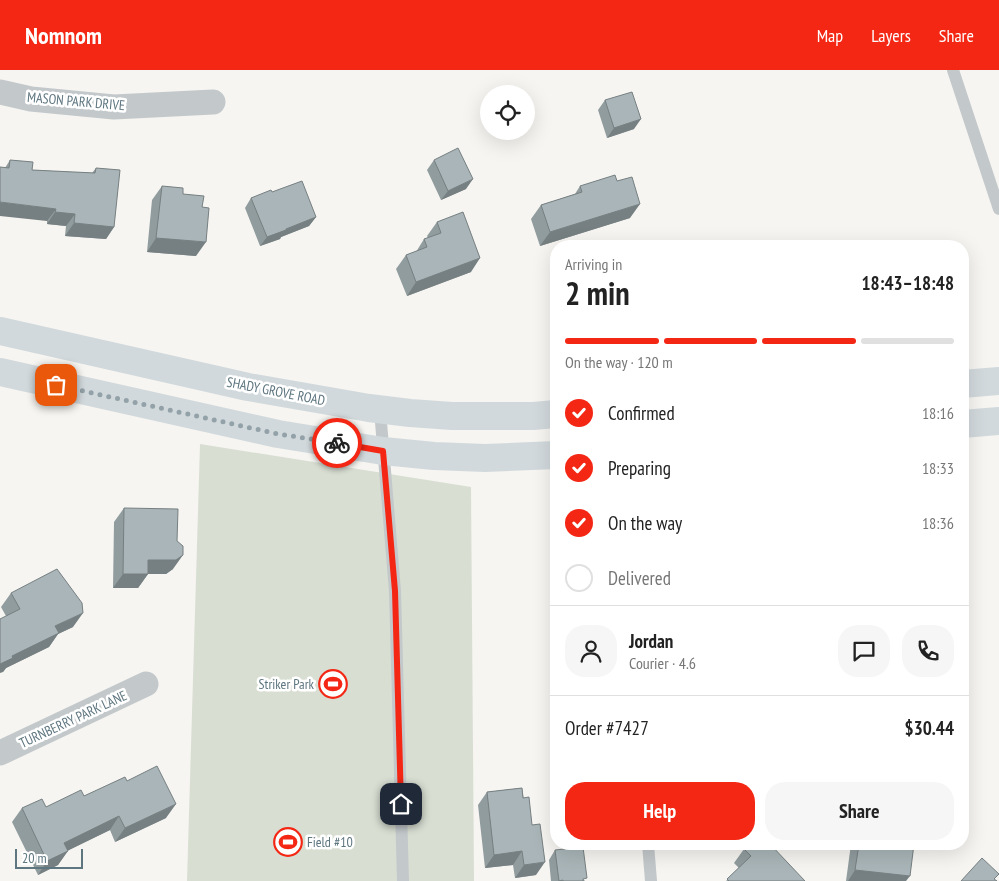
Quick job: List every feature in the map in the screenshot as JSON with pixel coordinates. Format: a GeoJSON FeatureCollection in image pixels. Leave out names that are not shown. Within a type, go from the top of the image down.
{"type":"FeatureCollection","features":[{"type":"Feature","properties":{"kind":"main road","name":"SHADY GROVE ROAD"},"geometry":{"type":"LineString","coordinates":[[0,331],[248,387],[380,410],[452,416],[550,415]]}},
{"type":"Feature","properties":{"kind":"main road"},"geometry":{"type":"LineString","coordinates":[[0,372],[278,434],[383,451],[443,457],[485,458],[550,455]]}},
{"type":"Feature","properties":{"kind":"main road"},"geometry":{"type":"LineString","coordinates":[[969,383],[999,381]]}},
{"type":"Feature","properties":{"kind":"main road"},"geometry":{"type":"LineString","coordinates":[[969,424],[999,422]]}},
{"type":"Feature","properties":{"kind":"street","name":"MASON PARK DRIVE"},"geometry":{"type":"LineString","coordinates":[[0,92],[31,99],[114,106],[213,102]]}},
{"type":"Feature","properties":{"kind":"street","name":"TURNBERRY PARK LANE"},"geometry":{"type":"LineString","coordinates":[[0,753],[146,684]]}},
{"type":"Feature","properties":{"kind":"lane"},"geometry":{"type":"LineString","coordinates":[[953,70],[999,209]]}},
{"type":"Feature","properties":{"kind":"lane"},"geometry":{"type":"LineString","coordinates":[[380,410],[395,591],[404,881]]}},
{"type":"Feature","properties":{"kind":"lane"},"geometry":{"type":"LineString","coordinates":[[648,850],[651,881]]}},
{"type":"Feature","properties":{"kind":"shaded area","name":"Striker Park"},"geometry":{"type":"Polygon","coordinates":[[[200,444],[471,487],[474,881],[187,881],[200,444]]]}},
{"type":"Feature","properties":{"kind":"building"},"geometry":{"type":"Polygon","coordinates":[[[632,92],[641,119],[614,128],[605,100],[632,92]]]}},
{"type":"Feature","properties":{"kind":"building"},"geometry":{"type":"Polygon","coordinates":[[[458,148],[473,179],[448,191],[434,160],[458,148]]]}},
{"type":"Feature","properties":{"kind":"building"},"geometry":{"type":"Polygon","coordinates":[[[10,160],[33,162],[32,170],[95,173],[96,168],[120,170],[114,227],[74,223],[75,214],[55,212],[56,209],[0,202],[0,167],[9,168],[10,160]]]}},
{"type":"Feature","properties":{"kind":"building"},"geometry":{"type":"Polygon","coordinates":[[[615,175],[617,181],[632,177],[640,204],[550,232],[541,205],[582,192],[580,186],[615,175]]]}},
{"type":"Feature","properties":{"kind":"building"},"geometry":{"type":"Polygon","coordinates":[[[302,181],[316,217],[267,237],[251,198],[302,181]]]}},
{"type":"Feature","properties":{"kind":"building"},"geometry":{"type":"Polygon","coordinates":[[[162,186],[183,188],[183,194],[204,196],[202,207],[209,208],[206,242],[156,238],[162,186]]]}},
{"type":"Feature","properties":{"kind":"building"},"geometry":{"type":"Polygon","coordinates":[[[463,212],[480,258],[416,282],[406,255],[427,247],[424,239],[441,233],[437,222],[463,212]]]}},
{"type":"Feature","properties":{"kind":"building"},"geometry":{"type":"Polygon","coordinates":[[[124,508],[178,509],[177,541],[183,546],[183,555],[176,560],[148,560],[148,574],[123,574],[124,508]]]}},
{"type":"Feature","properties":{"kind":"building"},"geometry":{"type":"Polygon","coordinates":[[[57,569],[82,603],[83,613],[55,626],[59,633],[12,656],[13,658],[0,664],[0,619],[20,609],[11,593],[57,569]]]}},
{"type":"Feature","properties":{"kind":"building"},"geometry":{"type":"Polygon","coordinates":[[[157,766],[176,804],[125,828],[119,816],[64,843],[68,851],[47,861],[22,808],[42,799],[46,807],[81,790],[84,796],[125,777],[127,781],[157,766]]]}},
{"type":"Feature","properties":{"kind":"building"},"geometry":{"type":"Polygon","coordinates":[[[522,788],[523,798],[529,797],[532,825],[540,824],[545,862],[524,865],[522,851],[494,855],[487,792],[522,788]]]}},
{"type":"Feature","properties":{"kind":"building"},"geometry":{"type":"Polygon","coordinates":[[[555,850],[583,850],[587,878],[583,879],[583,881],[559,881],[555,850]]]}},
{"type":"Feature","properties":{"kind":"building"},"geometry":{"type":"Polygon","coordinates":[[[745,850],[776,850],[805,881],[729,881],[727,879],[751,856],[745,850]]]}},
{"type":"Feature","properties":{"kind":"building"},"geometry":{"type":"Polygon","coordinates":[[[858,850],[913,850],[910,876],[855,870],[858,850]]]}},
{"type":"Feature","properties":{"kind":"building"},"geometry":{"type":"Polygon","coordinates":[[[982,858],[999,874],[994,879],[997,881],[961,881],[982,858]]]}},
{"type":"Feature","properties":{"kind":"way so far"},"geometry":{"type":"LineString","coordinates":[[56,385],[278,434],[337,443]]}},
{"type":"Feature","properties":{"kind":"place","name":"Striker Park"},"geometry":{"type":"Point","coordinates":[333,684]}},
{"type":"Feature","properties":{"kind":"place","name":"Field #10"},"geometry":{"type":"Point","coordinates":[288,842]}},
{"type":"Feature","properties":{"kind":"route"},"geometry":{"type":"LineString","coordinates":[[337,443],[383,451],[395,591],[401,804]]}}]}
